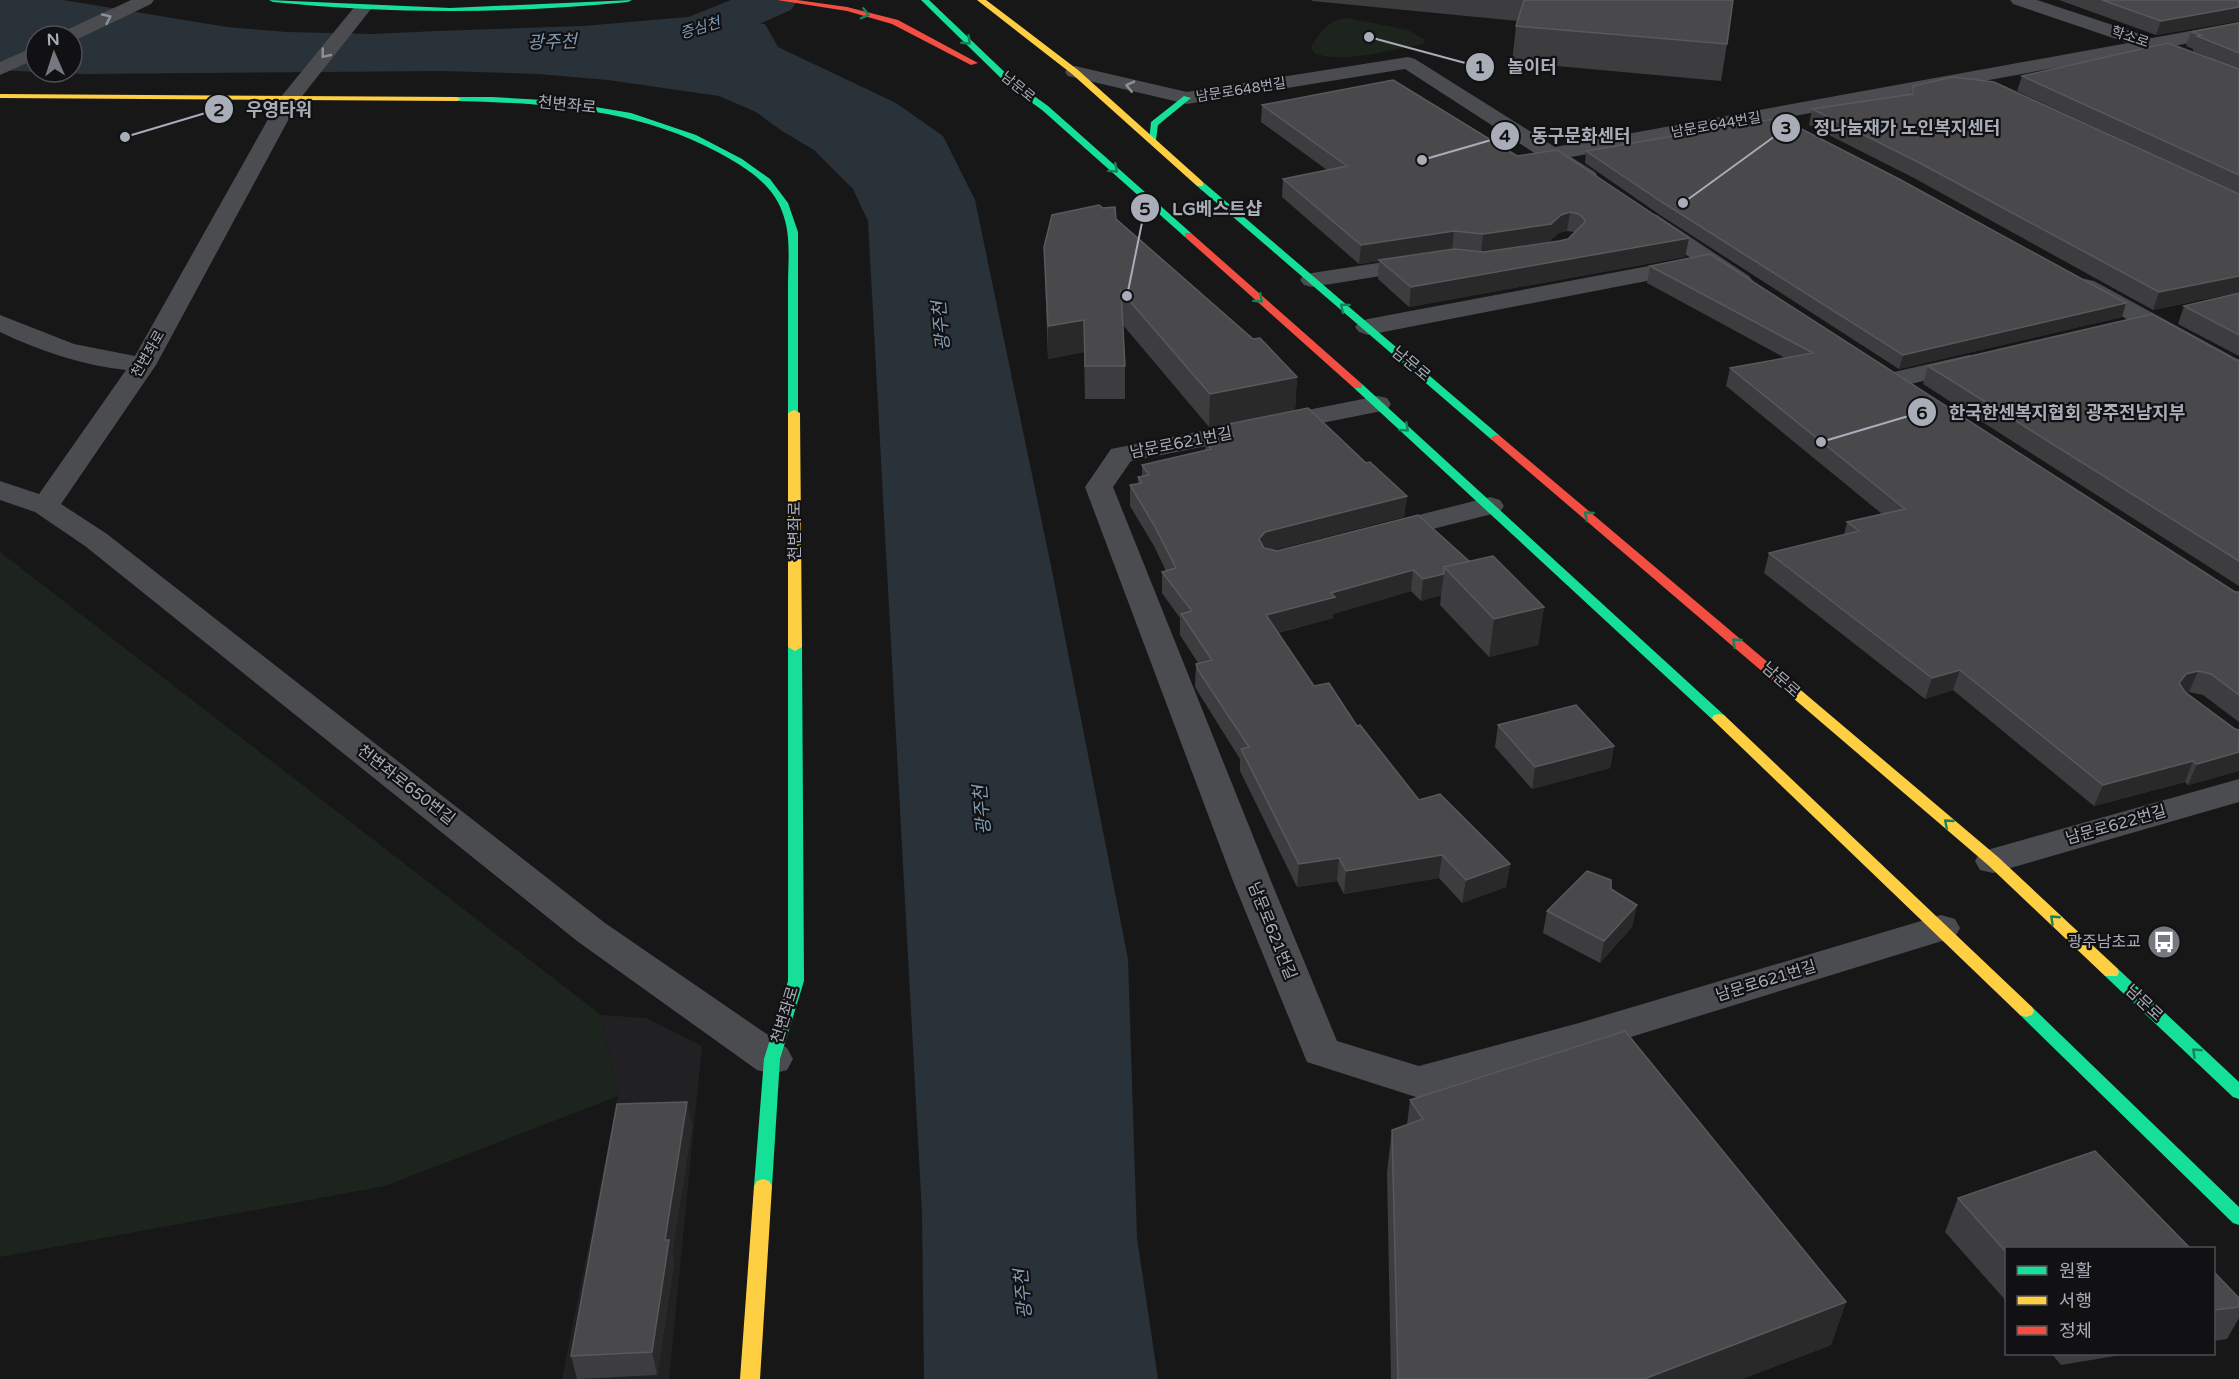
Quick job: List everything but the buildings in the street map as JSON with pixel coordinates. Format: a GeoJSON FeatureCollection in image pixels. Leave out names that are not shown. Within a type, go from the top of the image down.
{"type":"FeatureCollection","features":[{"type":"Feature","properties":{"kind":"main road"},"geometry":{"type":"LineString","coordinates":[[273,0],[362,9],[495,10],[554,8],[628,0]]}},
{"type":"Feature","properties":{"kind":"main road"},"geometry":{"type":"LineString","coordinates":[[781,0],[847,9],[895,22],[1012,85]]}},
{"type":"Feature","properties":{"kind":"main road","name":"남문로"},"geometry":{"type":"LineString","coordinates":[[925,0],[1012,85],[1045,108],[1378,404],[1722,720],[2179,1156],[2239,1218]]}},
{"type":"Feature","properties":{"kind":"main road","name":"남문로"},"geometry":{"type":"LineString","coordinates":[[981,0],[1075,72],[1312,280],[1993,861],[2239,1092]]}},
{"type":"Feature","properties":{"kind":"main road","name":"천변좌로"},"geometry":{"type":"LineString","coordinates":[[0,96],[296,91],[522,101],[622,112],[653,119],[707,142],[758,174],[774,186],[782,196],[794,232],[796,981],[772,1059],[750,1379]]}},
{"type":"Feature","properties":{"kind":"main road"},"geometry":{"type":"LineString","coordinates":[[1152,140],[1154,124],[1186,98]]}},
{"type":"Feature","properties":{"kind":"street"},"geometry":{"type":"LineString","coordinates":[[84,29],[144,0]]}},
{"type":"Feature","properties":{"kind":"street","name":"학소로"},"geometry":{"type":"LineString","coordinates":[[2019,0],[2152,44],[2185,58]]}},
{"type":"Feature","properties":{"kind":"street"},"geometry":{"type":"LineString","coordinates":[[296,91],[362,9]]}},
{"type":"Feature","properties":{"kind":"street","name":"남문로644번길"},"geometry":{"type":"LineString","coordinates":[[1554,154],[2239,27]]}},
{"type":"Feature","properties":{"kind":"street"},"geometry":{"type":"LineString","coordinates":[[0,69],[24,58]]}},
{"type":"Feature","properties":{"kind":"street","name":"남문로648번길"},"geometry":{"type":"LineString","coordinates":[[1075,72],[1186,98],[1408,63],[1554,154]]}},
{"type":"Feature","properties":{"kind":"street"},"geometry":{"type":"LineString","coordinates":[[1970,78],[2002,93]]}},
{"type":"Feature","properties":{"kind":"street","name":"천변좌로"},"geometry":{"type":"LineString","coordinates":[[45,506],[143,365],[296,91]]}},
{"type":"Feature","properties":{"kind":"street"},"geometry":{"type":"LineString","coordinates":[[1769,115],[1800,131]]}},
{"type":"Feature","properties":{"kind":"street"},"geometry":{"type":"LineString","coordinates":[[1554,154],[1602,188]]}},
{"type":"Feature","properties":{"kind":"street"},"geometry":{"type":"LineString","coordinates":[[1631,208],[1760,293]]}},
{"type":"Feature","properties":{"kind":"street"},"geometry":{"type":"LineString","coordinates":[[1312,280],[1440,261]]}},
{"type":"Feature","properties":{"kind":"street"},"geometry":{"type":"LineString","coordinates":[[1368,327],[1712,261]]}},
{"type":"Feature","properties":{"kind":"street"},"geometry":{"type":"LineString","coordinates":[[2066,275],[2239,370]]}},
{"type":"Feature","properties":{"kind":"street"},"geometry":{"type":"LineString","coordinates":[[2114,329],[2183,313]]}},
{"type":"Feature","properties":{"kind":"street"},"geometry":{"type":"LineString","coordinates":[[0,322],[39,341],[89,357],[143,365]]}},
{"type":"Feature","properties":{"kind":"street"},"geometry":{"type":"LineString","coordinates":[[1923,399],[1885,374],[1998,356]]}},
{"type":"Feature","properties":{"kind":"street","name":"남문로621번길"},"geometry":{"type":"LineString","coordinates":[[1378,404],[1121,455],[1099,487],[1252,881],[1321,1051],[1419,1082],[1579,1038],[1941,928]]}},
{"type":"Feature","properties":{"kind":"street","name":"천변좌로650번길"},"geometry":{"type":"LineString","coordinates":[[0,490],[45,506],[96,540],[591,932],[772,1059]]}},
{"type":"Feature","properties":{"kind":"street"},"geometry":{"type":"LineString","coordinates":[[1351,541],[1490,506]]}},
{"type":"Feature","properties":{"kind":"street","name":"남문로622번길"},"geometry":{"type":"LineString","coordinates":[[1993,861],[2239,790]]}},
{"type":"Feature","properties":{"kind":"shaded area"},"geometry":{"type":"Polygon","coordinates":[[[1347,18],[1408,30],[1425,40],[1423,44],[1350,57],[1314,53],[1311,47],[1321,32],[1335,21],[1347,18]]]}},
{"type":"Feature","properties":{"kind":"shaded area"},"geometry":{"type":"Polygon","coordinates":[[[0,552],[601,1015],[618,1096],[385,1186],[0,1257],[0,552]]]}},
{"type":"Feature","properties":{"kind":"shaded area"},"geometry":{"type":"Polygon","coordinates":[[[601,1015],[646,1018],[702,1046],[669,1379],[562,1379],[618,1096],[601,1015]]]}},
{"type":"Feature","properties":{"kind":"water","name":"광주천"},"geometry":{"type":"Polygon","coordinates":[[[0,0],[63,0],[227,27],[286,32],[372,34],[583,26],[688,17],[765,24],[778,47],[896,103],[943,136],[975,200],[1052,571],[1128,959],[1137,1238],[1158,1379],[924,1379],[922,1213],[868,221],[853,189],[814,150],[756,112],[719,96],[608,80],[538,74],[443,71],[84,74],[84,24],[24,24],[24,71],[0,70],[0,0]]]}},
{"type":"Feature","properties":{"kind":"waterway","name":"증심천"},"geometry":{"type":"LineString","coordinates":[[658,38],[698,31],[774,0]]}},
{"type":"Feature","properties":{"kind":"traffic: fast"},"geometry":{"type":"LineString","coordinates":[[273,0],[406,10],[495,10],[628,0]]}},
{"type":"Feature","properties":{"kind":"traffic: fast"},"geometry":{"type":"LineString","coordinates":[[925,0],[1013,85],[1045,108],[1188,235]]}},
{"type":"Feature","properties":{"kind":"traffic: fast"},"geometry":{"type":"LineString","coordinates":[[1152,140],[1154,124],[1187,98]]}},
{"type":"Feature","properties":{"kind":"traffic: fast"},"geometry":{"type":"LineString","coordinates":[[457,99],[560,104],[628,115],[661,124],[693,137],[724,152],[767,181],[783,203],[793,232],[794,413]]}},
{"type":"Feature","properties":{"kind":"traffic: fast"},"geometry":{"type":"LineString","coordinates":[[1200,184],[1496,438]]}},
{"type":"Feature","properties":{"kind":"traffic: fast"},"geometry":{"type":"LineString","coordinates":[[1358,386],[1719,718]]}},
{"type":"Feature","properties":{"kind":"traffic: fast"},"geometry":{"type":"LineString","coordinates":[[763,1186],[772,1059],[796,981],[795,647]]}},
{"type":"Feature","properties":{"kind":"traffic: fast"},"geometry":{"type":"LineString","coordinates":[[2111,972],[2239,1092]]}},
{"type":"Feature","properties":{"kind":"traffic: fast"},"geometry":{"type":"LineString","coordinates":[[2026,1011],[2239,1218]]}},
{"type":"Feature","properties":{"kind":"traffic: slow"},"geometry":{"type":"LineString","coordinates":[[981,0],[1075,72],[1200,184]]}},
{"type":"Feature","properties":{"kind":"traffic: slow"},"geometry":{"type":"LineString","coordinates":[[0,96],[457,99]]}},
{"type":"Feature","properties":{"kind":"traffic: slow"},"geometry":{"type":"LineString","coordinates":[[794,413],[795,647]]}},
{"type":"Feature","properties":{"kind":"traffic: slow"},"geometry":{"type":"LineString","coordinates":[[1791,689],[1993,861],[2111,972]]}},
{"type":"Feature","properties":{"kind":"traffic: slow"},"geometry":{"type":"LineString","coordinates":[[1719,718],[2026,1011]]}},
{"type":"Feature","properties":{"kind":"traffic: slow"},"geometry":{"type":"LineString","coordinates":[[750,1379],[763,1186]]}},
{"type":"Feature","properties":{"kind":"traffic: jam"},"geometry":{"type":"LineString","coordinates":[[781,0],[847,9],[895,22],[974,63]]}},
{"type":"Feature","properties":{"kind":"traffic: jam"},"geometry":{"type":"LineString","coordinates":[[1188,235],[1358,386]]}},
{"type":"Feature","properties":{"kind":"traffic: jam"},"geometry":{"type":"LineString","coordinates":[[1496,438],[1791,689]]}},
{"type":"Feature","properties":{"kind":"place","name":"놀이터"},"geometry":{"type":"Point","coordinates":[1369,37]}},
{"type":"Feature","properties":{"kind":"place","name":"우영타워"},"geometry":{"type":"Point","coordinates":[125,137]}},
{"type":"Feature","properties":{"kind":"place","name":"동구문화센터"},"geometry":{"type":"Point","coordinates":[1422,160]}},
{"type":"Feature","properties":{"kind":"place","name":"정나눔재가 노인복지센터"},"geometry":{"type":"Point","coordinates":[1683,203]}},
{"type":"Feature","properties":{"kind":"place","name":"LG베스트샵"},"geometry":{"type":"Point","coordinates":[1127,296]}},
{"type":"Feature","properties":{"kind":"place","name":"한국한센복지협회 광주전남지부"},"geometry":{"type":"Point","coordinates":[1821,442]}},
{"type":"Feature","properties":{"kind":"place","name":"광주남초교"},"geometry":{"type":"Point","coordinates":[2164,942]}}]}
